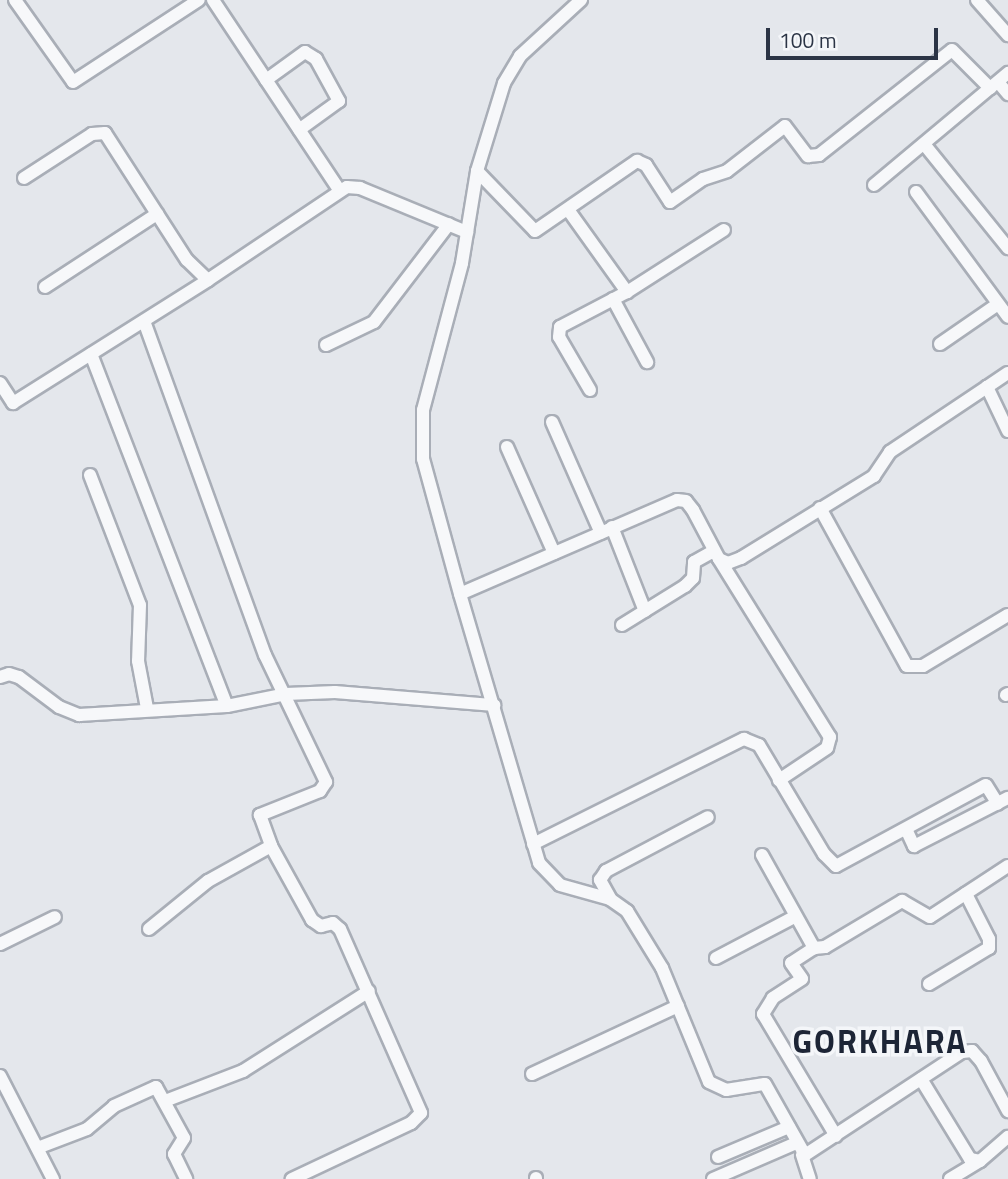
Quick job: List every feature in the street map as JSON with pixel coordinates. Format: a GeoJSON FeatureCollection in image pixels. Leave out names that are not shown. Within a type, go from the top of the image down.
{"type":"FeatureCollection","features":[{"type":"Feature","properties":{"kind":"street"},"geometry":{"type":"LineString","coordinates":[[15,0],[73,82],[199,0]]}},
{"type":"Feature","properties":{"kind":"street"},"geometry":{"type":"LineString","coordinates":[[213,0],[339,190]]}},
{"type":"Feature","properties":{"kind":"street"},"geometry":{"type":"LineString","coordinates":[[581,0],[520,56],[504,82],[477,171],[467,232],[421,428],[423,458],[533,844],[548,877],[560,885],[610,899]]}},
{"type":"Feature","properties":{"kind":"street"},"geometry":{"type":"LineString","coordinates":[[977,0],[1008,35]]}},
{"type":"Feature","properties":{"kind":"street"},"geometry":{"type":"LineString","coordinates":[[477,171],[535,231],[569,211],[641,160],[670,202],[703,179],[727,171],[785,126],[808,156],[819,155],[952,50],[999,81],[1008,94]]}},
{"type":"Feature","properties":{"kind":"street"},"geometry":{"type":"LineString","coordinates":[[266,80],[305,52],[316,59],[339,101],[299,130]]}},
{"type":"Feature","properties":{"kind":"street"},"geometry":{"type":"LineString","coordinates":[[874,185],[999,81]]}},
{"type":"Feature","properties":{"kind":"street"},"geometry":{"type":"LineString","coordinates":[[24,178],[92,134],[105,133],[187,260],[208,280]]}},
{"type":"Feature","properties":{"kind":"street"},"geometry":{"type":"LineString","coordinates":[[924,144],[1008,248]]}},
{"type":"Feature","properties":{"kind":"street"},"geometry":{"type":"LineString","coordinates":[[0,383],[13,403],[208,280],[339,190],[360,188],[467,232]]}},
{"type":"Feature","properties":{"kind":"street"},"geometry":{"type":"LineString","coordinates":[[916,192],[1008,317]]}},
{"type":"Feature","properties":{"kind":"street"},"geometry":{"type":"LineString","coordinates":[[569,211],[627,292]]}},
{"type":"Feature","properties":{"kind":"street"},"geometry":{"type":"LineString","coordinates":[[45,287],[158,214]]}},
{"type":"Feature","properties":{"kind":"street"},"geometry":{"type":"LineString","coordinates":[[327,345],[339,342],[374,322],[449,224]]}},
{"type":"Feature","properties":{"kind":"street"},"geometry":{"type":"LineString","coordinates":[[590,390],[559,331],[627,292],[724,230]]}},
{"type":"Feature","properties":{"kind":"street"},"geometry":{"type":"LineString","coordinates":[[613,299],[647,362]]}},
{"type":"Feature","properties":{"kind":"street"},"geometry":{"type":"LineString","coordinates":[[940,344],[998,304]]}},
{"type":"Feature","properties":{"kind":"street"},"geometry":{"type":"LineString","coordinates":[[144,321],[257,632],[326,782],[320,791],[260,815],[271,846],[312,920],[321,926],[333,923],[340,929],[369,991],[420,1117],[292,1179]]}},
{"type":"Feature","properties":{"kind":"street"},"geometry":{"type":"LineString","coordinates":[[91,354],[226,706]]}},
{"type":"Feature","properties":{"kind":"street"},"geometry":{"type":"LineString","coordinates":[[717,555],[728,563],[741,558],[874,476],[890,452],[1008,373]]}},
{"type":"Feature","properties":{"kind":"street"},"geometry":{"type":"LineString","coordinates":[[987,387],[1008,431]]}},
{"type":"Feature","properties":{"kind":"street"},"geometry":{"type":"LineString","coordinates":[[552,422],[645,611]]}},
{"type":"Feature","properties":{"kind":"street"},"geometry":{"type":"LineString","coordinates":[[507,447],[554,553]]}},
{"type":"Feature","properties":{"kind":"street"},"geometry":{"type":"LineString","coordinates":[[90,475],[140,605],[138,662],[148,708]]}},
{"type":"Feature","properties":{"kind":"street"},"geometry":{"type":"LineString","coordinates":[[460,594],[663,504],[686,501],[830,737],[827,748],[779,780]]}},
{"type":"Feature","properties":{"kind":"street"},"geometry":{"type":"LineString","coordinates":[[820,508],[907,666],[923,666],[1008,615]]}},
{"type":"Feature","properties":{"kind":"street"},"geometry":{"type":"LineString","coordinates":[[622,625],[685,586],[693,578],[694,562],[717,555]]}},
{"type":"Feature","properties":{"kind":"street"},"geometry":{"type":"LineString","coordinates":[[0,677],[9,674],[19,677],[70,713],[226,706],[286,694],[335,692],[494,705]]}},
{"type":"Feature","properties":{"kind":"street"},"geometry":{"type":"LineString","coordinates":[[533,844],[744,739],[759,745],[824,854],[836,866],[986,785],[1003,801],[914,846],[906,829]]}},
{"type":"Feature","properties":{"kind":"street"},"geometry":{"type":"LineString","coordinates":[[708,817],[606,871],[600,880],[610,899],[642,932],[678,1006],[709,1082],[726,1090],[765,1084],[789,1127],[810,1179]]}},
{"type":"Feature","properties":{"kind":"street"},"geometry":{"type":"LineString","coordinates":[[149,929],[208,881],[271,846]]}},
{"type":"Feature","properties":{"kind":"street"},"geometry":{"type":"LineString","coordinates":[[762,855],[794,917],[814,948]]}},
{"type":"Feature","properties":{"kind":"street"},"geometry":{"type":"LineString","coordinates":[[836,1136],[763,1014],[764,1006],[802,979],[791,963],[814,948],[825,947],[902,901],[930,916],[1008,866]]}},
{"type":"Feature","properties":{"kind":"street"},"geometry":{"type":"LineString","coordinates":[[929,984],[989,948],[989,939],[966,894]]}},
{"type":"Feature","properties":{"kind":"street"},"geometry":{"type":"LineString","coordinates":[[0,944],[55,916]]}},
{"type":"Feature","properties":{"kind":"street"},"geometry":{"type":"LineString","coordinates":[[716,958],[794,917]]}},
{"type":"Feature","properties":{"kind":"street"},"geometry":{"type":"LineString","coordinates":[[165,1101],[243,1071],[369,991]]}},
{"type":"Feature","properties":{"kind":"street"},"geometry":{"type":"LineString","coordinates":[[532,1074],[678,1006]]}},
{"type":"Feature","properties":{"kind":"street"},"geometry":{"type":"LineString","coordinates":[[713,1179],[836,1136],[962,1052],[972,1052],[1008,1111]]}},
{"type":"Feature","properties":{"kind":"street"},"geometry":{"type":"LineString","coordinates":[[0,1076],[40,1147],[53,1179]]}},
{"type":"Feature","properties":{"kind":"street"},"geometry":{"type":"LineString","coordinates":[[921,1079],[965,1154],[980,1161]]}},
{"type":"Feature","properties":{"kind":"street"},"geometry":{"type":"LineString","coordinates":[[40,1147],[87,1129],[114,1106],[149,1086],[156,1087],[184,1138],[174,1154],[186,1179]]}},
{"type":"Feature","properties":{"kind":"street"},"geometry":{"type":"LineString","coordinates":[[718,1157],[789,1127]]}},
{"type":"Feature","properties":{"kind":"street"},"geometry":{"type":"LineString","coordinates":[[950,1179],[980,1161],[1008,1137]]}},
{"type":"Feature","properties":{"kind":"district","name":"GORKHARA"},"geometry":{"type":"Point","coordinates":[880,1041]}}]}
